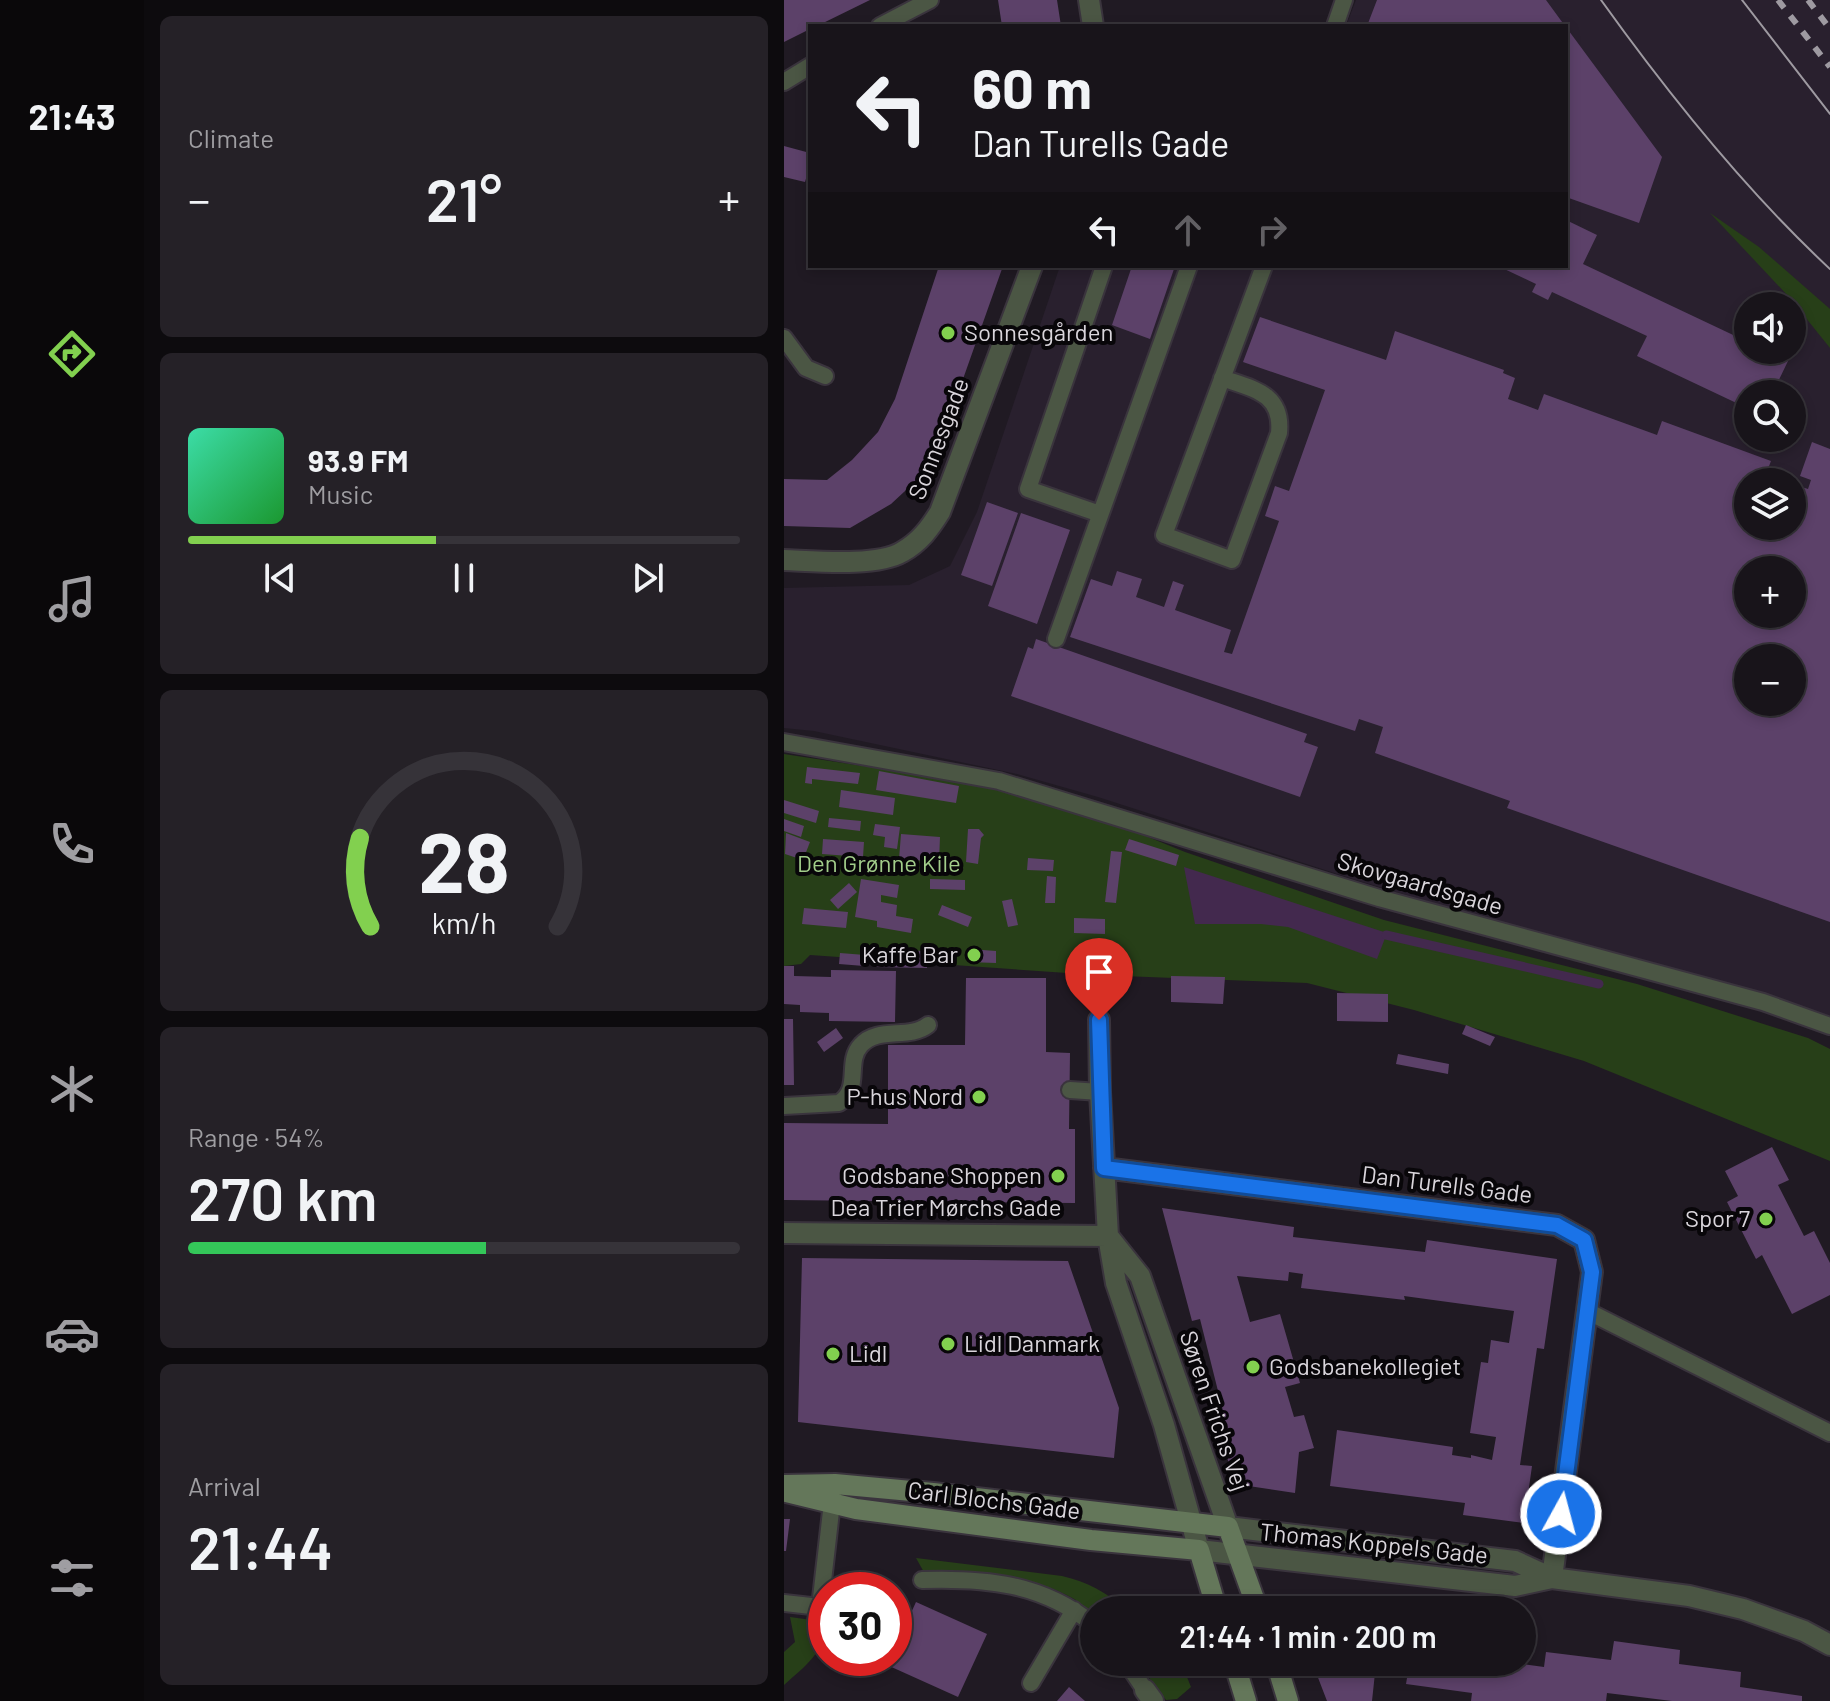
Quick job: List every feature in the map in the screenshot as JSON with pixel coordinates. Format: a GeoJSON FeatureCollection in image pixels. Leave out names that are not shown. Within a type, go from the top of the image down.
{"type":"FeatureCollection","features":[{"type":"Feature","properties":{"kind":"street"},"geometry":{"type":"LineString","coordinates":[[1089,0],[1093,24]]}},
{"type":"Feature","properties":{"kind":"street","name":"Sonnesgade"},"geometry":{"type":"LineString","coordinates":[[784,560],[859,561],[900,554],[926,534],[940,512],[1031,268]]}},
{"type":"Feature","properties":{"kind":"street"},"geometry":{"type":"LineString","coordinates":[[1099,1020],[1108,1236],[1116,1283],[1164,1425],[1213,1596]]}},
{"type":"Feature","properties":{"kind":"street","name":"Dan Turells Gade"},"geometry":{"type":"LineString","coordinates":[[1104,1168],[1557,1225],[1584,1240],[1592,1272],[1552,1578]]}},
{"type":"Feature","properties":{"kind":"street","name":"Dea Trier Mørchs Gade"},"geometry":{"type":"LineString","coordinates":[[784,1233],[1108,1236]]}},
{"type":"Feature","properties":{"kind":"street","name":"Søren Frichs Vej"},"geometry":{"type":"LineString","coordinates":[[1108,1236],[1140,1276],[1253,1596]]}},
{"type":"Feature","properties":{"kind":"street","name":"Carl Blochs Gade"},"geometry":{"type":"LineString","coordinates":[[784,1488],[1228,1527]]}},
{"type":"Feature","properties":{"kind":"street","name":"Carl Blochs Gade"},"geometry":{"type":"LineString","coordinates":[[833,1494],[1062,1536],[1199,1550]]}},
{"type":"Feature","properties":{"kind":"street","name":"Thomas Koppels Gade"},"geometry":{"type":"LineString","coordinates":[[1228,1527],[1515,1561],[1552,1578],[1702,1599],[1743,1609],[1804,1631],[1830,1645]]}},
{"type":"Feature","properties":{"kind":"street","name":"Thomas Koppels Gade"},"geometry":{"type":"LineString","coordinates":[[1199,1550],[1515,1586],[1552,1578]]}},
{"type":"Feature","properties":{"kind":"street"},"geometry":{"type":"LineString","coordinates":[[1238,1676],[1246,1701]]}},
{"type":"Feature","properties":{"kind":"street"},"geometry":{"type":"LineString","coordinates":[[1280,1676],[1288,1701]]}},
{"type":"Feature","properties":{"kind":"lane"},"geometry":{"type":"LineString","coordinates":[[884,24],[930,0]]}},
{"type":"Feature","properties":{"kind":"lane"},"geometry":{"type":"LineString","coordinates":[[1336,24],[1344,0]]}},
{"type":"Feature","properties":{"kind":"lane"},"geometry":{"type":"LineString","coordinates":[[784,82],[808,67]]}},
{"type":"Feature","properties":{"kind":"lane"},"geometry":{"type":"LineString","coordinates":[[1100,514],[1028,489],[1103,268]]}},
{"type":"Feature","properties":{"kind":"lane"},"geometry":{"type":"LineString","coordinates":[[1056,639],[1188,268]]}},
{"type":"Feature","properties":{"kind":"lane"},"geometry":{"type":"LineString","coordinates":[[1222,378],[1263,393],[1275,404],[1281,417],[1279,433],[1232,560],[1164,535],[1222,378],[1263,268]]}},
{"type":"Feature","properties":{"kind":"lane"},"geometry":{"type":"LineString","coordinates":[[784,338],[806,368],[825,376]]}},
{"type":"Feature","properties":{"kind":"lane","name":"Skovgaardsgade"},"geometry":{"type":"LineString","coordinates":[[784,742],[999,781],[1363,894],[1763,1002],[1830,1026]]}},
{"type":"Feature","properties":{"kind":"lane"},"geometry":{"type":"LineString","coordinates":[[784,1106],[839,1103],[852,1089],[855,1054],[865,1041],[878,1036],[911,1034],[928,1025]]}},
{"type":"Feature","properties":{"kind":"lane"},"geometry":{"type":"LineString","coordinates":[[1070,1090],[1100,1092]]}},
{"type":"Feature","properties":{"kind":"lane"},"geometry":{"type":"LineString","coordinates":[[1587,1311],[1830,1433]]}},
{"type":"Feature","properties":{"kind":"lane"},"geometry":{"type":"LineString","coordinates":[[784,1603],[820,1607],[833,1494]]}},
{"type":"Feature","properties":{"kind":"lane"},"geometry":{"type":"LineString","coordinates":[[922,1580],[967,1579],[1011,1584],[1080,1614]]}},
{"type":"Feature","properties":{"kind":"lane"},"geometry":{"type":"LineString","coordinates":[[1031,1683],[1074,1610]]}},
{"type":"Feature","properties":{"kind":"lane"},"geometry":{"type":"LineString","coordinates":[[1136,1676],[1149,1695]]}},
{"type":"Feature","properties":{"kind":"shaded area"},"geometry":{"type":"Polygon","coordinates":[[[1356,0],[1830,0],[1830,1021],[1356,880],[1017,774],[814,731],[784,728],[784,588],[909,585],[950,566],[977,512],[1059,268],[1568,268],[1568,24],[1347,24],[1356,0]]]}},
{"type":"Feature","properties":{"kind":"shaded area"},"geometry":{"type":"Polygon","coordinates":[[[1184,867],[1387,933],[1377,959],[1288,927],[1195,924],[1184,867]]]}},
{"type":"Feature","properties":{"kind":"green space"},"geometry":{"type":"Polygon","coordinates":[[[1710,213],[1759,247],[1830,309],[1830,348],[1806,318],[1806,292],[1784,292],[1710,213]]]}},
{"type":"Feature","properties":{"kind":"green space","name":"Den Grønne Kile"},"geometry":{"type":"Polygon","coordinates":[[[784,754],[1040,793],[1185,852],[1384,920],[1637,984],[1808,1038],[1830,1049],[1830,1161],[1584,1061],[1414,1010],[1307,983],[1096,975],[810,955],[801,964],[784,966],[784,754]]]}},
{"type":"Feature","properties":{"kind":"green space"},"geometry":{"type":"Polygon","coordinates":[[[916,1558],[1062,1576],[1080,1581],[1108,1596],[1080,1596],[1080,1604],[1058,1591],[1021,1579],[982,1574],[925,1574],[916,1558]]]}},
{"type":"Feature","properties":{"kind":"green space"},"geometry":{"type":"Polygon","coordinates":[[[790,1617],[808,1620],[808,1662],[784,1685],[784,1652],[795,1642],[790,1617]]]}},
{"type":"Feature","properties":{"kind":"green space"},"geometry":{"type":"Polygon","coordinates":[[[1148,1676],[1187,1676],[1191,1687],[1177,1699],[1166,1700],[1148,1676]]]}},
{"type":"Feature","properties":{"kind":"building"},"geometry":{"type":"Polygon","coordinates":[[[784,0],[870,0],[821,24],[808,24],[808,30],[784,42],[784,0]]]}},
{"type":"Feature","properties":{"kind":"building"},"geometry":{"type":"Polygon","coordinates":[[[998,0],[1057,0],[1061,24],[1002,24],[998,0]]]}},
{"type":"Feature","properties":{"kind":"building"},"geometry":{"type":"Polygon","coordinates":[[[1377,0],[1546,0],[1564,24],[1368,24],[1377,0]]]}},
{"type":"Feature","properties":{"kind":"building"},"geometry":{"type":"Polygon","coordinates":[[[1568,30],[1662,157],[1639,223],[1568,198],[1568,30]]]}},
{"type":"Feature","properties":{"kind":"building"},"geometry":{"type":"Polygon","coordinates":[[[784,146],[808,152],[805,182],[784,177],[784,146]]]}},
{"type":"Feature","properties":{"kind":"building"},"geometry":{"type":"Polygon","coordinates":[[[1568,221],[1597,235],[1583,264],[1734,335],[1734,364],[1787,364],[1779,380],[1734,380],[1734,402],[1637,356],[1647,336],[1552,292],[1548,300],[1532,292],[1536,284],[1502,268],[1568,268],[1568,221]]]}},
{"type":"Feature","properties":{"kind":"building","name":"Sonnesgården"},"geometry":{"type":"Polygon","coordinates":[[[938,268],[1002,268],[940,444],[918,479],[891,504],[850,528],[784,526],[784,479],[827,480],[852,460],[878,432],[895,399],[938,268]]]}},
{"type":"Feature","properties":{"kind":"building"},"geometry":{"type":"Polygon","coordinates":[[[1131,268],[1174,268],[1150,339],[1112,325],[1131,268]]]}},
{"type":"Feature","properties":{"kind":"building"},"geometry":{"type":"Polygon","coordinates":[[[1260,317],[1386,360],[1395,331],[1504,370],[1503,373],[1515,378],[1508,399],[1538,410],[1544,394],[1657,435],[1662,421],[1734,447],[1734,452],[1746,452],[1771,461],[1768,468],[1734,468],[1734,540],[1806,540],[1806,488],[1811,480],[1806,478],[1806,468],[1803,468],[1812,442],[1830,449],[1830,922],[1507,808],[1510,801],[1375,753],[1383,727],[1359,719],[1355,731],[1070,637],[1091,579],[1112,586],[1117,571],[1142,579],[1136,597],[1164,607],[1173,581],[1184,585],[1175,610],[1231,630],[1224,652],[1232,654],[1279,521],[1265,516],[1275,486],[1289,491],[1325,390],[1243,362],[1260,317]]]}},
{"type":"Feature","properties":{"kind":"building"},"geometry":{"type":"Polygon","coordinates":[[[987,502],[1018,513],[992,586],[961,575],[987,502]]]}},
{"type":"Feature","properties":{"kind":"building"},"geometry":{"type":"Polygon","coordinates":[[[1021,513],[1070,530],[1037,624],[988,606],[1021,513]]]}},
{"type":"Feature","properties":{"kind":"building"},"geometry":{"type":"Polygon","coordinates":[[[1036,639],[1307,734],[1304,742],[1318,747],[1300,797],[1011,696],[1028,647],[1033,649],[1036,639]]]}},
{"type":"Feature","properties":{"kind":"building"},"geometry":{"type":"Polygon","coordinates":[[[807,767],[860,773],[858,784],[812,779],[812,784],[805,783],[807,767]]]}},
{"type":"Feature","properties":{"kind":"building"},"geometry":{"type":"Polygon","coordinates":[[[879,771],[959,786],[956,803],[876,790],[879,771]]]}},
{"type":"Feature","properties":{"kind":"building"},"geometry":{"type":"Polygon","coordinates":[[[841,790],[895,798],[893,815],[839,807],[841,790]]]}},
{"type":"Feature","properties":{"kind":"building"},"geometry":{"type":"Polygon","coordinates":[[[784,800],[819,811],[816,823],[784,813],[784,800]]]}},
{"type":"Feature","properties":{"kind":"building"},"geometry":{"type":"Polygon","coordinates":[[[829,818],[861,821],[860,831],[828,827],[829,818]]]}},
{"type":"Feature","properties":{"kind":"building"},"geometry":{"type":"Polygon","coordinates":[[[784,819],[804,826],[801,837],[784,831],[784,819]]]}},
{"type":"Feature","properties":{"kind":"building"},"geometry":{"type":"Polygon","coordinates":[[[875,824],[900,827],[897,849],[884,847],[885,837],[873,835],[875,824]]]}},
{"type":"Feature","properties":{"kind":"building"},"geometry":{"type":"Polygon","coordinates":[[[968,829],[979,829],[984,835],[978,864],[966,862],[968,829]]]}},
{"type":"Feature","properties":{"kind":"building"},"geometry":{"type":"Polygon","coordinates":[[[786,833],[810,842],[803,860],[785,854],[786,833]]]}},
{"type":"Feature","properties":{"kind":"building"},"geometry":{"type":"Polygon","coordinates":[[[901,834],[940,837],[939,862],[899,859],[901,834]]]}},
{"type":"Feature","properties":{"kind":"building"},"geometry":{"type":"Polygon","coordinates":[[[823,839],[864,842],[863,857],[822,854],[823,839]]]}},
{"type":"Feature","properties":{"kind":"building"},"geometry":{"type":"Polygon","coordinates":[[[1129,839],[1179,855],[1176,866],[1125,850],[1129,839]]]}},
{"type":"Feature","properties":{"kind":"building"},"geometry":{"type":"Polygon","coordinates":[[[1111,851],[1122,852],[1116,903],[1105,902],[1111,851]]]}},
{"type":"Feature","properties":{"kind":"building"},"geometry":{"type":"Polygon","coordinates":[[[1028,858],[1054,860],[1053,871],[1027,870],[1028,858]]]}},
{"type":"Feature","properties":{"kind":"building"},"geometry":{"type":"Polygon","coordinates":[[[1047,876],[1056,877],[1055,903],[1045,903],[1047,876]]]}},
{"type":"Feature","properties":{"kind":"building"},"geometry":{"type":"Polygon","coordinates":[[[861,879],[899,885],[897,898],[881,895],[881,902],[897,905],[896,916],[913,919],[911,933],[877,927],[877,921],[855,917],[861,879]]]}},
{"type":"Feature","properties":{"kind":"building"},"geometry":{"type":"Polygon","coordinates":[[[930,879],[965,880],[965,890],[930,889],[930,879]]]}},
{"type":"Feature","properties":{"kind":"building"},"geometry":{"type":"Polygon","coordinates":[[[849,883],[857,892],[838,909],[830,900],[849,883]]]}},
{"type":"Feature","properties":{"kind":"building"},"geometry":{"type":"Polygon","coordinates":[[[1012,899],[1018,925],[1008,927],[1002,901],[1012,899]]]}},
{"type":"Feature","properties":{"kind":"building"},"geometry":{"type":"Polygon","coordinates":[[[942,905],[972,917],[968,927],[938,915],[942,905]]]}},
{"type":"Feature","properties":{"kind":"building"},"geometry":{"type":"Polygon","coordinates":[[[804,908],[848,912],[846,928],[802,924],[804,908]]]}},
{"type":"Feature","properties":{"kind":"building"},"geometry":{"type":"Polygon","coordinates":[[[1074,918],[1105,919],[1105,934],[1074,933],[1074,918]]]}},
{"type":"Feature","properties":{"kind":"building"},"geometry":{"type":"Polygon","coordinates":[[[969,949],[996,951],[996,963],[968,962],[969,949]]]}},
{"type":"Feature","properties":{"kind":"building"},"geometry":{"type":"Polygon","coordinates":[[[876,950],[927,951],[927,968],[876,967],[876,950]]]}},
{"type":"Feature","properties":{"kind":"building"},"geometry":{"type":"Polygon","coordinates":[[[840,953],[865,955],[864,966],[839,964],[840,953]]]}},
{"type":"Feature","properties":{"kind":"building"},"geometry":{"type":"Polygon","coordinates":[[[784,966],[794,966],[794,976],[831,977],[831,970],[896,971],[895,1022],[829,1021],[829,1013],[800,1012],[800,1005],[784,1004],[784,966]]]}},
{"type":"Feature","properties":{"kind":"building"},"geometry":{"type":"Polygon","coordinates":[[[1171,976],[1225,977],[1223,1004],[1171,1002],[1171,976]]]}},
{"type":"Feature","properties":{"kind":"building","name":"P-hus Nord"},"geometry":{"type":"Polygon","coordinates":[[[966,978],[1046,978],[1046,1052],[1070,1053],[1069,1129],[1075,1129],[1075,1203],[784,1200],[784,1123],[888,1124],[888,1045],[965,1045],[966,978]]]}},
{"type":"Feature","properties":{"kind":"building"},"geometry":{"type":"Polygon","coordinates":[[[1337,993],[1388,994],[1388,1022],[1337,1021],[1337,993]]]}},
{"type":"Feature","properties":{"kind":"building"},"geometry":{"type":"Polygon","coordinates":[[[784,1019],[793,1019],[794,1085],[784,1085],[784,1019]]]}},
{"type":"Feature","properties":{"kind":"building"},"geometry":{"type":"Polygon","coordinates":[[[1466,1025],[1495,1037],[1490,1046],[1462,1034],[1466,1025]]]}},
{"type":"Feature","properties":{"kind":"building"},"geometry":{"type":"Polygon","coordinates":[[[836,1028],[843,1038],[824,1052],[817,1042],[836,1028]]]}},
{"type":"Feature","properties":{"kind":"building"},"geometry":{"type":"Polygon","coordinates":[[[1398,1054],[1449,1064],[1448,1074],[1396,1064],[1398,1054]]]}},
{"type":"Feature","properties":{"kind":"building","name":"Spor 7"},"geometry":{"type":"Polygon","coordinates":[[[1772,1147],[1789,1180],[1778,1185],[1804,1236],[1814,1231],[1830,1263],[1830,1295],[1792,1314],[1762,1255],[1756,1259],[1727,1202],[1738,1196],[1725,1171],[1772,1147]]]}},
{"type":"Feature","properties":{"kind":"building","name":"Godsbanekollegiet"},"geometry":{"type":"Polygon","coordinates":[[[1162,1208],[1294,1227],[1293,1237],[1425,1252],[1427,1240],[1557,1259],[1544,1349],[1537,1348],[1520,1465],[1532,1466],[1524,1523],[1463,1515],[1465,1503],[1330,1486],[1337,1430],[1453,1447],[1452,1455],[1492,1460],[1496,1437],[1470,1433],[1481,1362],[1488,1363],[1491,1340],[1509,1343],[1514,1311],[1404,1296],[1405,1300],[1301,1288],[1303,1274],[1289,1272],[1288,1281],[1237,1276],[1250,1322],[1280,1314],[1300,1383],[1285,1387],[1294,1417],[1304,1415],[1314,1448],[1299,1452],[1295,1493],[1235,1484],[1215,1417],[1224,1415],[1200,1319],[1192,1321],[1162,1208]]]}},
{"type":"Feature","properties":{"kind":"building","name":"Lidl Danmark"},"geometry":{"type":"Polygon","coordinates":[[[802,1258],[1068,1261],[1119,1408],[1114,1458],[798,1422],[802,1258]]]}},
{"type":"Feature","properties":{"kind":"building"},"geometry":{"type":"Polygon","coordinates":[[[784,1519],[790,1519],[786,1551],[784,1551],[784,1519]]]}},
{"type":"Feature","properties":{"kind":"building"},"geometry":{"type":"Polygon","coordinates":[[[916,1602],[987,1634],[958,1697],[911,1676],[912,1611],[916,1602]]]}},
{"type":"Feature","properties":{"kind":"building"},"geometry":{"type":"Polygon","coordinates":[[[1614,1641],[1680,1650],[1679,1664],[1741,1672],[1740,1687],[1802,1696],[1802,1701],[1672,1701],[1607,1693],[1606,1701],[1471,1701],[1472,1693],[1406,1684],[1407,1678],[1394,1676],[1536,1676],[1536,1666],[1544,1667],[1546,1652],[1611,1660],[1614,1641]]]}},
{"type":"Feature","properties":{"kind":"building"},"geometry":{"type":"Polygon","coordinates":[[[1317,1676],[1375,1676],[1372,1701],[1327,1701],[1317,1676]]]}},
{"type":"Feature","properties":{"kind":"building"},"geometry":{"type":"Polygon","coordinates":[[[1069,1687],[1085,1701],[1057,1701],[1069,1687]]]}},
{"type":"Feature","properties":{"kind":"waterway"},"geometry":{"type":"LineString","coordinates":[[1386,935],[1599,984]]}},
{"type":"Feature","properties":{"kind":"tram line"},"geometry":{"type":"LineString","coordinates":[[1601,0],[1709,140],[1768,207],[1830,269]]}},
{"type":"Feature","properties":{"kind":"tram line"},"geometry":{"type":"LineString","coordinates":[[1742,0],[1830,114]]}},
{"type":"Feature","properties":{"kind":"railway"},"geometry":{"type":"LineString","coordinates":[[1778,0],[1830,67]]}},
{"type":"Feature","properties":{"kind":"railway"},"geometry":{"type":"LineString","coordinates":[[1808,0],[1830,29]]}},
{"type":"Feature","properties":{"kind":"place","name":"Sonnesgården"},"geometry":{"type":"Point","coordinates":[948,333]}},
{"type":"Feature","properties":{"kind":"place","name":"Kaffe Bar"},"geometry":{"type":"Point","coordinates":[974,955]}},
{"type":"Feature","properties":{"kind":"place","name":"P-hus Nord"},"geometry":{"type":"Point","coordinates":[979,1097]}},
{"type":"Feature","properties":{"kind":"place","name":"Godsbane Shoppen"},"geometry":{"type":"Point","coordinates":[1058,1176]}},
{"type":"Feature","properties":{"kind":"place","name":"Spor 7"},"geometry":{"type":"Point","coordinates":[1766,1219]}},
{"type":"Feature","properties":{"kind":"place","name":"Lidl Danmark"},"geometry":{"type":"Point","coordinates":[948,1344]}},
{"type":"Feature","properties":{"kind":"place","name":"Lidl"},"geometry":{"type":"Point","coordinates":[833,1354]}},
{"type":"Feature","properties":{"kind":"place","name":"Godsbanekollegiet"},"geometry":{"type":"Point","coordinates":[1253,1367]}},
{"type":"Feature","properties":{"kind":"route"},"geometry":{"type":"LineString","coordinates":[[1099,1020],[1104,1168],[1557,1225],[1584,1240],[1592,1272],[1561,1514]]}}]}
